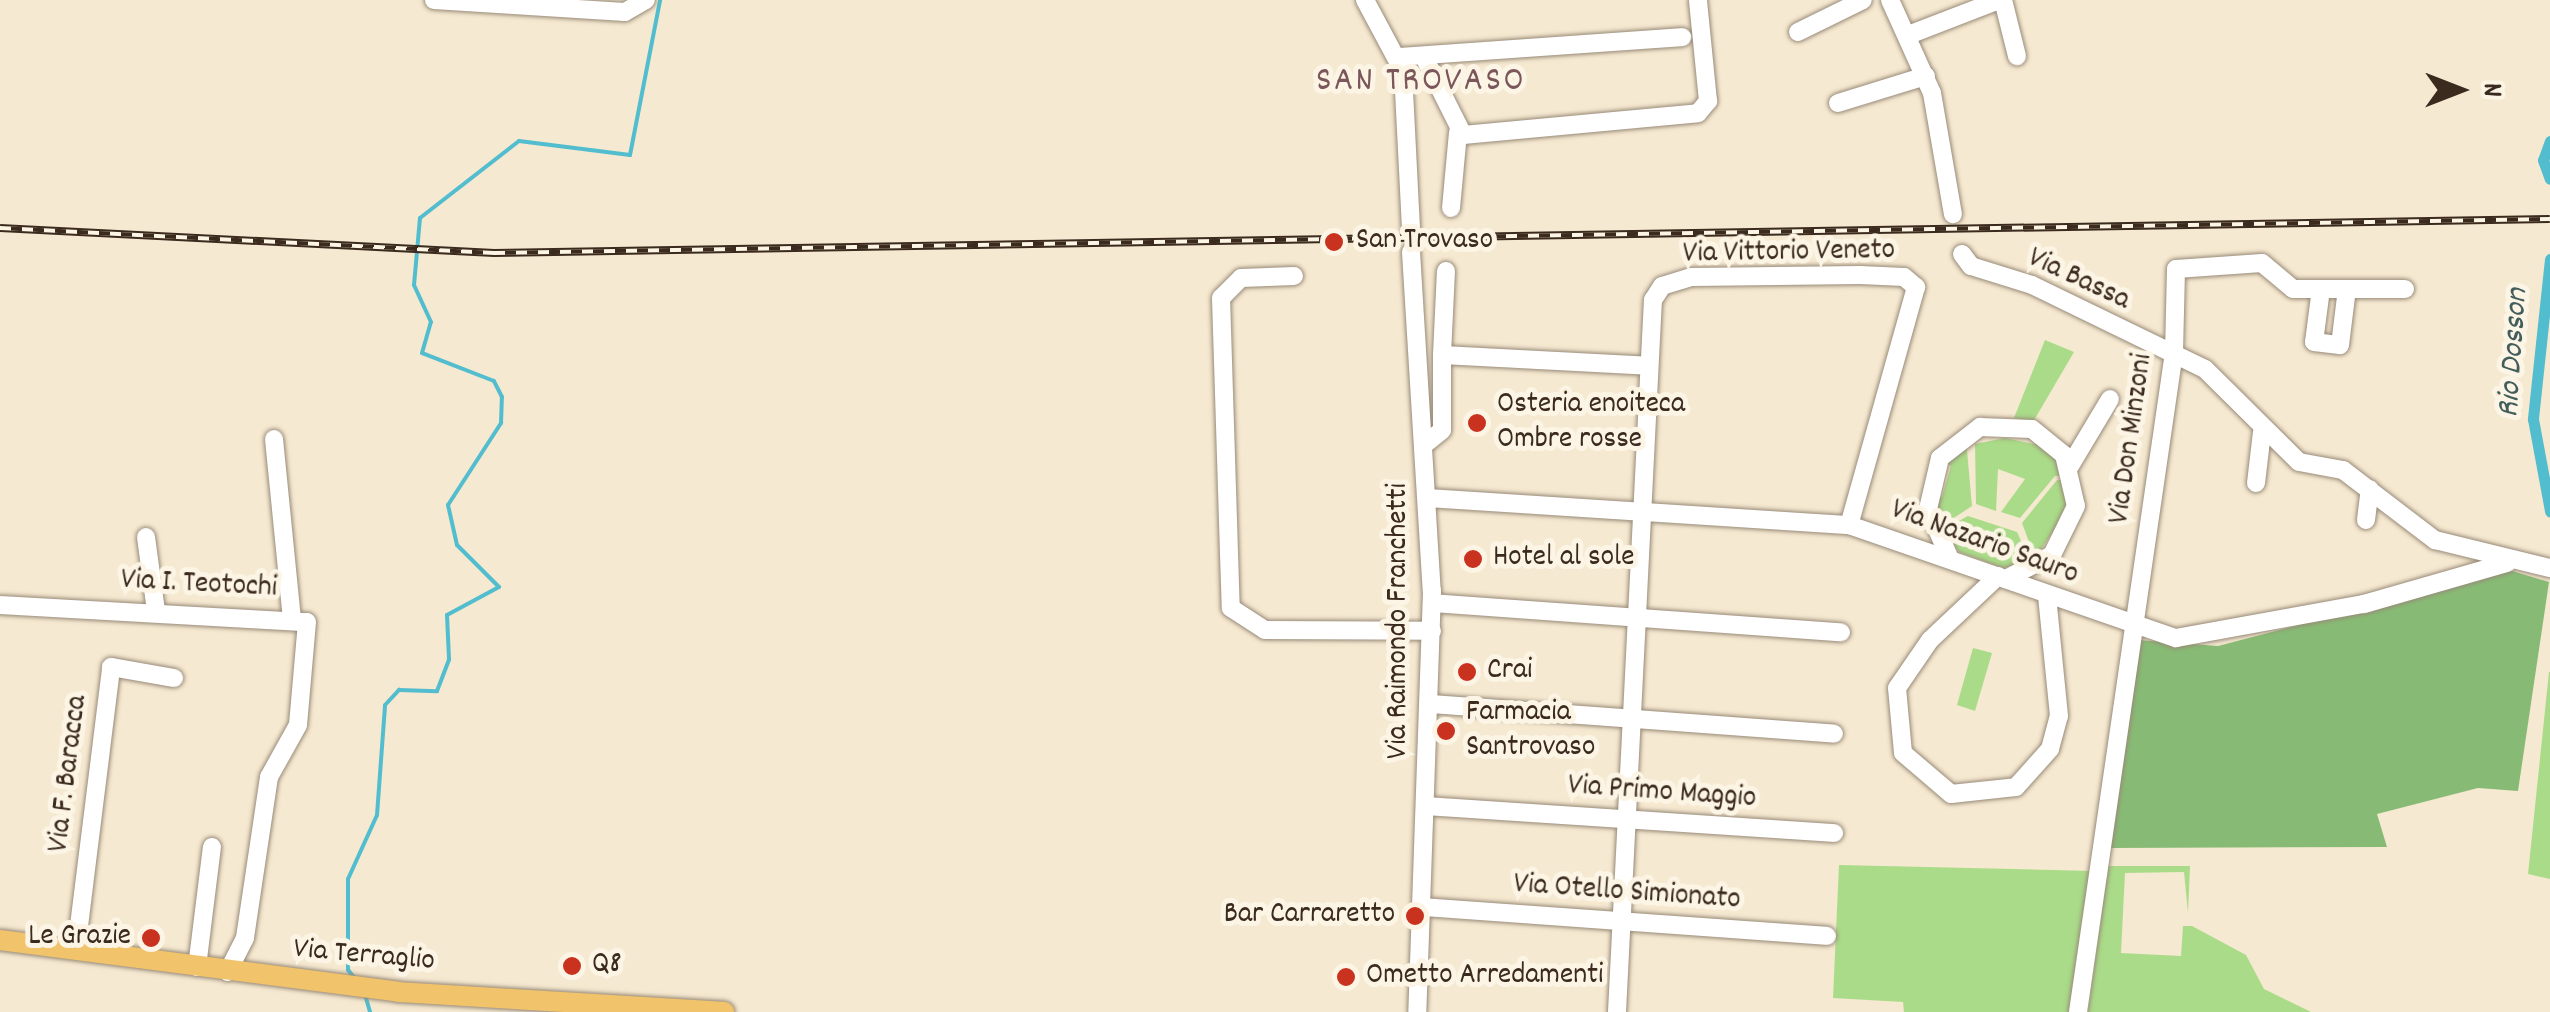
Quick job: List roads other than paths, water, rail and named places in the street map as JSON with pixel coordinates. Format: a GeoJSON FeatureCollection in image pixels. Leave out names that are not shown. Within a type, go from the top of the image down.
{"type":"FeatureCollection","features":[{"type":"Feature","properties":{"kind":"main road","name":"Via Terraglio"},"geometry":{"type":"LineString","coordinates":[[0,940],[267,977],[724,1012]]}},
{"type":"Feature","properties":{"kind":"street"},"geometry":{"type":"LineString","coordinates":[[434,0],[626,12],[646,0]]}},
{"type":"Feature","properties":{"kind":"street"},"geometry":{"type":"LineString","coordinates":[[1365,0],[1398,56],[1411,231]]}},
{"type":"Feature","properties":{"kind":"street"},"geometry":{"type":"LineString","coordinates":[[1458,132],[1698,113],[1708,101],[1698,0]]}},
{"type":"Feature","properties":{"kind":"street"},"geometry":{"type":"LineString","coordinates":[[1798,32],[1863,0]]}},
{"type":"Feature","properties":{"kind":"street"},"geometry":{"type":"LineString","coordinates":[[1890,0],[1911,34],[1926,76],[1953,214]]}},
{"type":"Feature","properties":{"kind":"street"},"geometry":{"type":"LineString","coordinates":[[1911,34],[2001,0],[2017,56]]}},
{"type":"Feature","properties":{"kind":"street"},"geometry":{"type":"LineString","coordinates":[[1398,56],[1425,59],[1682,37]]}},
{"type":"Feature","properties":{"kind":"street"},"geometry":{"type":"LineString","coordinates":[[1425,59],[1458,132],[1451,208]]}},
{"type":"Feature","properties":{"kind":"street"},"geometry":{"type":"LineString","coordinates":[[1838,103],[1926,76]]}},
{"type":"Feature","properties":{"kind":"street","name":"Via Raimondo Franchetti"},"geometry":{"type":"LineString","coordinates":[[1412,252],[1432,603],[1421,990],[1417,1012]]}},
{"type":"Feature","properties":{"kind":"street","name":"Via Bassa"},"geometry":{"type":"LineString","coordinates":[[1962,254],[2096,324],[2174,352],[2217,379],[2262,432],[2299,462],[2343,470],[2446,545],[2507,563],[2550,568]]}},
{"type":"Feature","properties":{"kind":"street","name":"Via Don Minzoni"},"geometry":{"type":"LineString","coordinates":[[2078,1012],[2174,352],[2179,265],[2268,264],[2293,288],[2406,288]]}},
{"type":"Feature","properties":{"kind":"street"},"geometry":{"type":"LineString","coordinates":[[1425,444],[1442,430],[1446,271]]}},
{"type":"Feature","properties":{"kind":"street"},"geometry":{"type":"LineString","coordinates":[[1294,276],[1241,278],[1221,298],[1231,608],[1266,630],[1432,631]]}},
{"type":"Feature","properties":{"kind":"street","name":"Via Vittorio Veneto"},"geometry":{"type":"LineString","coordinates":[[1617,1012],[1653,300],[1676,279],[1910,280],[1918,302],[1849,525]]}},
{"type":"Feature","properties":{"kind":"street"},"geometry":{"type":"LineString","coordinates":[[2321,289],[2314,342],[2340,345],[2347,289]]}},
{"type":"Feature","properties":{"kind":"street"},"geometry":{"type":"LineString","coordinates":[[1442,355],[1649,366]]}},
{"type":"Feature","properties":{"kind":"street"},"geometry":{"type":"LineString","coordinates":[[2046,595],[2059,716],[2050,749],[2016,786],[1951,794],[1903,753],[1896,688],[1930,640],[2002,577],[2063,544],[2076,506],[2070,466],[2110,399]]}},
{"type":"Feature","properties":{"kind":"street"},"geometry":{"type":"LineString","coordinates":[[1950,559],[1928,491],[1955,441],[1980,427],[2021,425],[2070,466]]}},
{"type":"Feature","properties":{"kind":"street"},"geometry":{"type":"LineString","coordinates":[[2256,483],[2262,432]]}},
{"type":"Feature","properties":{"kind":"street"},"geometry":{"type":"LineString","coordinates":[[274,438],[292,618]]}},
{"type":"Feature","properties":{"kind":"street"},"geometry":{"type":"LineString","coordinates":[[2366,520],[2370,490]]}},
{"type":"Feature","properties":{"kind":"street","name":"Via Nazario Sauro"},"geometry":{"type":"LineString","coordinates":[[1429,498],[1849,525],[2002,577],[2132,629],[2208,638],[2444,582],[2507,563]]}},
{"type":"Feature","properties":{"kind":"street"},"geometry":{"type":"LineString","coordinates":[[146,537],[156,611]]}},
{"type":"Feature","properties":{"kind":"street"},"geometry":{"type":"LineString","coordinates":[[2444,582],[2446,545]]}},
{"type":"Feature","properties":{"kind":"street"},"geometry":{"type":"LineString","coordinates":[[1432,603],[1841,632]]}},
{"type":"Feature","properties":{"kind":"street","name":"Via I. Teotochi"},"geometry":{"type":"LineString","coordinates":[[0,604],[292,618],[310,629],[298,725],[269,776],[245,938],[228,972]]}},
{"type":"Feature","properties":{"kind":"street","name":"Via F. Baracca"},"geometry":{"type":"LineString","coordinates":[[76,950],[111,668],[174,678]]}},
{"type":"Feature","properties":{"kind":"street"},"geometry":{"type":"LineString","coordinates":[[1430,704],[1834,734]]}},
{"type":"Feature","properties":{"kind":"street","name":"Via Primo Maggio"},"geometry":{"type":"LineString","coordinates":[[1427,806],[1834,833]]}},
{"type":"Feature","properties":{"kind":"street"},"geometry":{"type":"LineString","coordinates":[[197,967],[212,846]]}},
{"type":"Feature","properties":{"kind":"street","name":"Via Otello Simionato"},"geometry":{"type":"LineString","coordinates":[[1423,907],[1827,936]]}},
{"type":"Feature","properties":{"kind":"street"},"geometry":{"type":"LineString","coordinates":[[245,938],[267,977]]}},
{"type":"Feature","properties":{"kind":"street","name":"Via Raimondo Franchetti"},"geometry":{"type":"LineString","coordinates":[[1421,990],[1425,1012]]}},
{"type":"Feature","properties":{"kind":"waterway"},"geometry":{"type":"LineString","coordinates":[[357,981],[348,970],[348,879],[377,815],[385,705],[399,690],[437,691],[449,659],[447,615],[499,587],[457,545],[448,505],[501,423],[502,397],[494,381],[422,353],[431,322],[414,285],[420,218],[519,141],[630,155],[660,0]]}},
{"type":"Feature","properties":{"kind":"waterway","name":"Rio Dosson"},"geometry":{"type":"LineString","coordinates":[[2550,141],[2543,160],[2550,179]]}},
{"type":"Feature","properties":{"kind":"waterway","name":"Rio Dosson"},"geometry":{"type":"LineString","coordinates":[[2550,259],[2533,419],[2550,511]]}},
{"type":"Feature","properties":{"kind":"waterway"},"geometry":{"type":"LineString","coordinates":[[366,998],[370,1012]]}},
{"type":"Feature","properties":{"kind":"railway"},"geometry":{"type":"LineString","coordinates":[[0,228],[494,253],[2550,219]]}},
{"type":"Feature","properties":{"kind":"place","name":"San Trovaso"},"geometry":{"type":"Point","coordinates":[1334,242]}},
{"type":"Feature","properties":{"kind":"place","name":"Osteria enoiteca Ombre rosse"},"geometry":{"type":"Point","coordinates":[1477,423]}},
{"type":"Feature","properties":{"kind":"place","name":"Hotel al sole"},"geometry":{"type":"Point","coordinates":[1473,559]}},
{"type":"Feature","properties":{"kind":"place","name":"Crai"},"geometry":{"type":"Point","coordinates":[1467,672]}},
{"type":"Feature","properties":{"kind":"place","name":"Farmacia Santrovaso"},"geometry":{"type":"Point","coordinates":[1446,731]}},
{"type":"Feature","properties":{"kind":"place","name":"Bar Carraretto"},"geometry":{"type":"Point","coordinates":[1415,916]}},
{"type":"Feature","properties":{"kind":"place","name":"Le Grazie"},"geometry":{"type":"Point","coordinates":[151,938]}},
{"type":"Feature","properties":{"kind":"place","name":"Q8"},"geometry":{"type":"Point","coordinates":[572,966]}},
{"type":"Feature","properties":{"kind":"place","name":"Ometto Arredamenti"},"geometry":{"type":"Point","coordinates":[1346,977]}},
{"type":"Feature","properties":{"kind":"district","name":"SAN TROVASO"},"geometry":{"type":"Point","coordinates":[1421,82]}}]}
